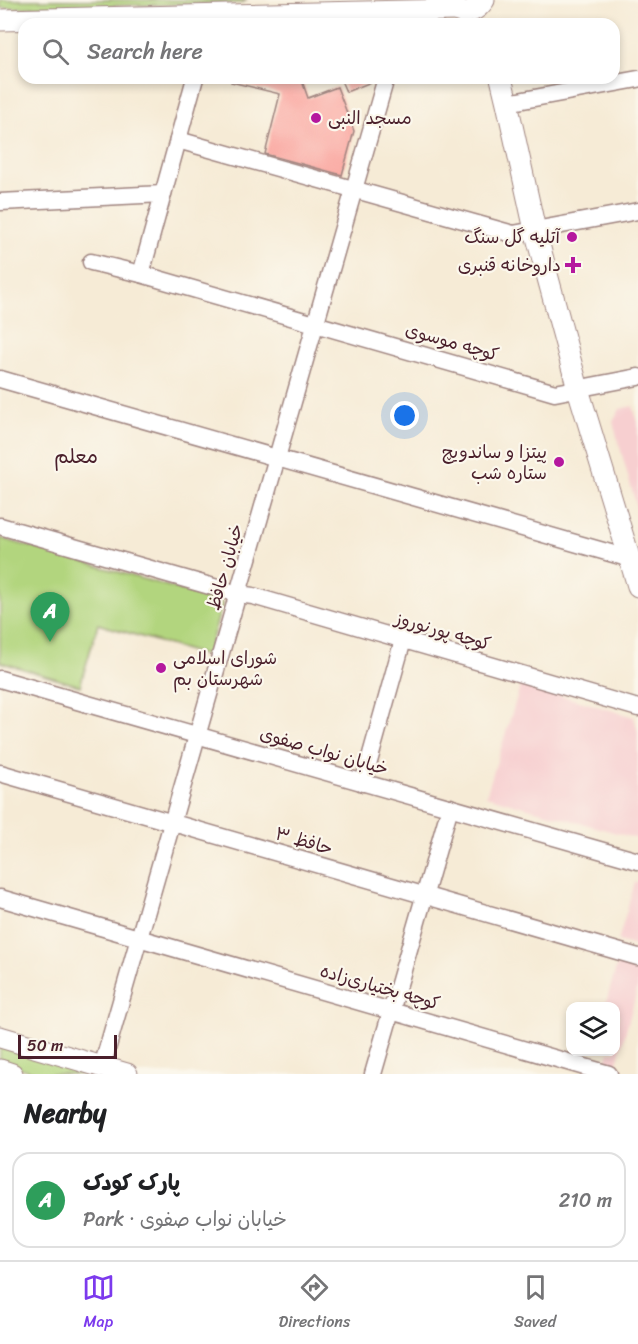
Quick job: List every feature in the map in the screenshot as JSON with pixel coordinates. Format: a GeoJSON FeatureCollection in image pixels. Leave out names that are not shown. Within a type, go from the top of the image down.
{"type":"FeatureCollection","features":[{"type":"Feature","properties":{"kind":"main road"},"geometry":{"type":"LineString","coordinates":[[220,18],[261,7],[403,17],[450,5],[460,12],[484,9]]}},
{"type":"Feature","properties":{"kind":"main road"},"geometry":{"type":"LineString","coordinates":[[0,20],[18,20]]}},
{"type":"Feature","properties":{"kind":"main road"},"geometry":{"type":"LineString","coordinates":[[502,84],[535,230],[578,389],[635,571]]}},
{"type":"Feature","properties":{"kind":"main road"},"geometry":{"type":"LineString","coordinates":[[0,1037],[127,1074]]}},
{"type":"Feature","properties":{"kind":"main road"},"geometry":{"type":"LineString","coordinates":[[0,1071],[12,1074]]}},
{"type":"Feature","properties":{"kind":"street"},"geometry":{"type":"LineString","coordinates":[[620,82],[638,79]]}},
{"type":"Feature","properties":{"kind":"street"},"geometry":{"type":"LineString","coordinates":[[141,274],[193,84]]}},
{"type":"Feature","properties":{"kind":"street","name":"خیابان حافظ"},"geometry":{"type":"LineString","coordinates":[[102,1067],[384,84]]}},
{"type":"Feature","properties":{"kind":"street"},"geometry":{"type":"LineString","coordinates":[[507,103],[611,84]]}},
{"type":"Feature","properties":{"kind":"street"},"geometry":{"type":"LineString","coordinates":[[178,140],[513,234],[638,211]]}},
{"type":"Feature","properties":{"kind":"street"},"geometry":{"type":"LineString","coordinates":[[0,202],[163,194]]}},
{"type":"Feature","properties":{"kind":"street","name":"کوچه موسوی"},"geometry":{"type":"LineString","coordinates":[[91,262],[315,323],[555,393],[638,377]]}},
{"type":"Feature","properties":{"kind":"street"},"geometry":{"type":"LineString","coordinates":[[0,379],[447,507],[635,571]]}},
{"type":"Feature","properties":{"kind":"street","name":"کوچه پورنوروز"},"geometry":{"type":"LineString","coordinates":[[0,526],[238,594],[253,596],[638,708]]}},
{"type":"Feature","properties":{"kind":"street"},"geometry":{"type":"LineString","coordinates":[[363,783],[403,640]]}},
{"type":"Feature","properties":{"kind":"street","name":"خیابان نواب صفوی"},"geometry":{"type":"LineString","coordinates":[[0,679],[638,861]]}},
{"type":"Feature","properties":{"kind":"street","name":"حافظ ۳"},"geometry":{"type":"LineString","coordinates":[[0,773],[638,957]]}},
{"type":"Feature","properties":{"kind":"street"},"geometry":{"type":"LineString","coordinates":[[373,1074],[450,807]]}},
{"type":"Feature","properties":{"kind":"street","name":"کوچه بختیاری‌زاده"},"geometry":{"type":"LineString","coordinates":[[0,898],[609,1074]]}},
{"type":"Feature","properties":{"kind":"shaded area"},"geometry":{"type":"Polygon","coordinates":[[[633,406],[638,425],[638,512],[613,422],[620,409],[633,406]]]}},
{"type":"Feature","properties":{"kind":"shaded area"},"geometry":{"type":"Polygon","coordinates":[[[521,684],[634,717],[638,732],[638,839],[486,796],[521,684]]]}},
{"type":"Feature","properties":{"kind":"shaded area"},"geometry":{"type":"Polygon","coordinates":[[[635,882],[638,882],[638,947],[618,941],[635,882]]]}},
{"type":"Feature","properties":{"kind":"shaded area"},"geometry":{"type":"Polygon","coordinates":[[[618,961],[638,967],[638,987],[620,1052],[620,1002],[606,1002],[618,961]]]}},
{"type":"Feature","properties":{"kind":"shaded area"},"geometry":{"type":"Polygon","coordinates":[[[608,1056],[619,1056],[616,1066],[606,1063],[608,1056]]]}},
{"type":"Feature","properties":{"kind":"green space"},"geometry":{"type":"Polygon","coordinates":[[[0,0],[247,0],[241,3],[0,8],[0,0]]]}},
{"type":"Feature","properties":{"kind":"green space"},"geometry":{"type":"Polygon","coordinates":[[[0,538],[220,601],[222,605],[207,656],[98,624],[80,686],[0,662],[0,538]]]}},
{"type":"Feature","properties":{"kind":"green space"},"geometry":{"type":"Polygon","coordinates":[[[0,1046],[98,1074],[40,1074],[0,1062],[0,1046]]]}},
{"type":"Feature","properties":{"kind":"building","name":"مسجد النبی"},"geometry":{"type":"Polygon","coordinates":[[[239,84],[303,84],[308,98],[337,87],[354,131],[342,175],[265,154],[280,94],[239,84]]]}},
{"type":"Feature","properties":{"kind":"building"},"geometry":{"type":"Polygon","coordinates":[[[343,84],[366,84],[346,92],[343,84]]]}},
{"type":"Feature","properties":{"kind":"place","name":"مسجد النبی"},"geometry":{"type":"Point","coordinates":[316,118]}},
{"type":"Feature","properties":{"kind":"place","name":"آتلیه گل سنگ"},"geometry":{"type":"Point","coordinates":[572,237]}},
{"type":"Feature","properties":{"kind":"place","name":"داروخانه قنبری"},"geometry":{"type":"Point","coordinates":[573,265]}},
{"type":"Feature","properties":{"kind":"place","name":"پیتزا و ساندویچ ستاره شب"},"geometry":{"type":"Point","coordinates":[559,462]}},
{"type":"Feature","properties":{"kind":"place","name":"پارک کودک"},"geometry":{"type":"Point","coordinates":[50,642]}},
{"type":"Feature","properties":{"kind":"place","name":"شورای اسلامی شهرستان بم"},"geometry":{"type":"Point","coordinates":[161,668]}},
{"type":"Feature","properties":{"kind":"district","name":"معلم"},"geometry":{"type":"Point","coordinates":[76,456]}}]}
